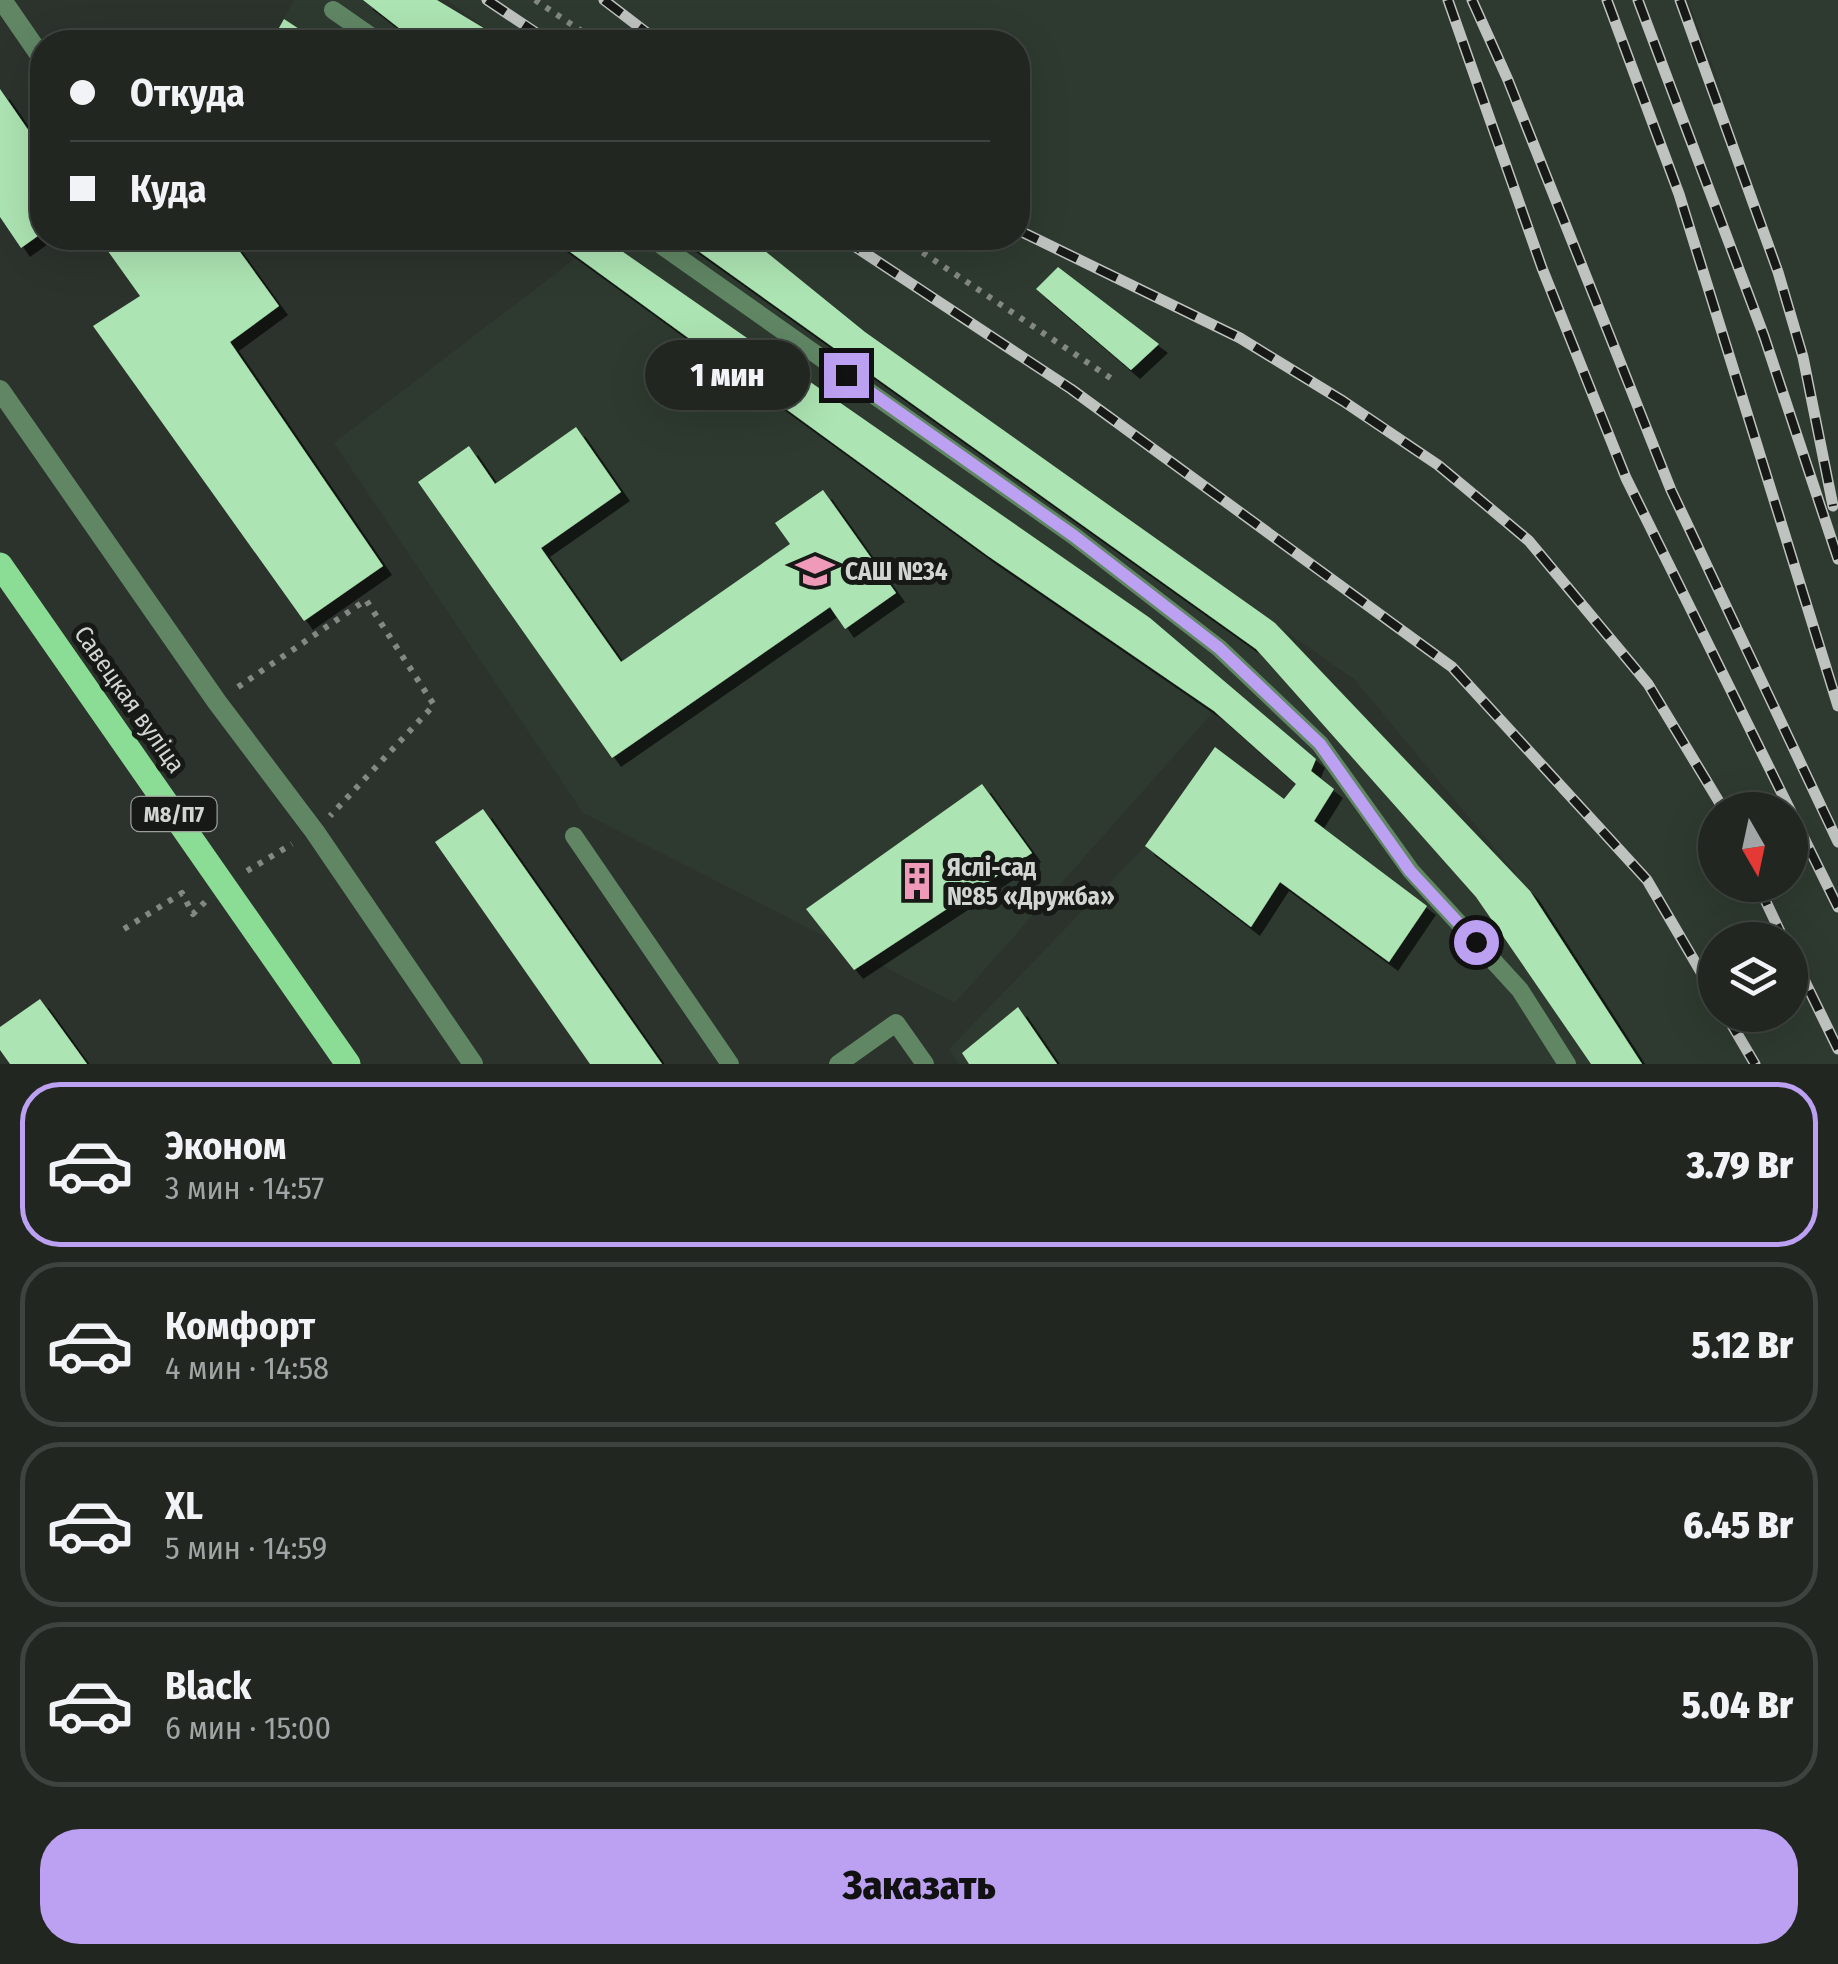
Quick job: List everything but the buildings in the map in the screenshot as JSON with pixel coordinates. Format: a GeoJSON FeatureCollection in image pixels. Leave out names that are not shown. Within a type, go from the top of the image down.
{"type":"FeatureCollection","features":[{"type":"Feature","properties":{"kind":"main road","name":"Савецкая вуліца"},"geometry":{"type":"LineString","coordinates":[[0,564],[348,1064]]}},
{"type":"Feature","properties":{"kind":"street"},"geometry":{"type":"LineString","coordinates":[[2,0],[30,41]]}},
{"type":"Feature","properties":{"kind":"street"},"geometry":{"type":"LineString","coordinates":[[0,390],[217,702],[315,832],[473,1064]]}},
{"type":"Feature","properties":{"kind":"lane"},"geometry":{"type":"LineString","coordinates":[[333,10],[361,30]]}},
{"type":"Feature","properties":{"kind":"lane"},"geometry":{"type":"LineString","coordinates":[[668,250],[1074,536],[1219,648],[1320,744],[1410,871],[1520,990],[1567,1064]]}},
{"type":"Feature","properties":{"kind":"lane"},"geometry":{"type":"LineString","coordinates":[[574,836],[730,1064]]}},
{"type":"Feature","properties":{"kind":"lane"},"geometry":{"type":"LineString","coordinates":[[838,1064],[896,1023],[925,1064]]}},
{"type":"Feature","properties":{"kind":"path"},"geometry":{"type":"LineString","coordinates":[[535,0],[580,30]]}},
{"type":"Feature","properties":{"kind":"path"},"geometry":{"type":"LineString","coordinates":[[920,250],[1115,382]]}},
{"type":"Feature","properties":{"kind":"path"},"geometry":{"type":"LineString","coordinates":[[217,702],[366,600],[434,705],[315,832]]}},
{"type":"Feature","properties":{"kind":"shaded area"},"geometry":{"type":"Polygon","coordinates":[[[294,0],[437,0],[486,30],[278,30],[294,0]]]}},
{"type":"Feature","properties":{"kind":"shaded area"},"geometry":{"type":"Polygon","coordinates":[[[447,0],[1684,0],[1732,117],[1688,0],[1838,0],[1838,1064],[959,1064],[949,1049],[1145,846],[1215,747],[1283,798],[1296,784],[1214,711],[955,1003],[583,813],[334,443],[577,257],[567,250],[1030,250],[1030,30],[488,30],[447,0]],[[1281,628],[1515,874],[1355,680],[1281,628]]]}},
{"type":"Feature","properties":{"kind":"railway"},"geometry":{"type":"LineString","coordinates":[[487,0],[532,30]]}},
{"type":"Feature","properties":{"kind":"railway"},"geometry":{"type":"LineString","coordinates":[[604,0],[643,30]]}},
{"type":"Feature","properties":{"kind":"railway"},"geometry":{"type":"LineString","coordinates":[[1448,0],[1542,268],[1626,478],[1838,907]]}},
{"type":"Feature","properties":{"kind":"railway"},"geometry":{"type":"LineString","coordinates":[[1472,0],[1508,80],[1671,490],[1838,842]]}},
{"type":"Feature","properties":{"kind":"railway"},"geometry":{"type":"LineString","coordinates":[[1607,0],[1679,194],[1838,706]]}},
{"type":"Feature","properties":{"kind":"railway"},"geometry":{"type":"LineString","coordinates":[[1638,0],[1764,336],[1838,559]]}},
{"type":"Feature","properties":{"kind":"railway"},"geometry":{"type":"LineString","coordinates":[[1680,0],[1778,272],[1803,357],[1833,506]]}},
{"type":"Feature","properties":{"kind":"railway"},"geometry":{"type":"LineString","coordinates":[[1030,236],[1240,338],[1438,465],[1529,541],[1648,684],[1713,792]]}},
{"type":"Feature","properties":{"kind":"railway"},"geometry":{"type":"LineString","coordinates":[[860,250],[1071,389],[1452,667],[1647,880],[1698,967]]}},
{"type":"Feature","properties":{"kind":"railway"},"geometry":{"type":"LineString","coordinates":[[1766,902],[1775,922]]}},
{"type":"Feature","properties":{"kind":"railway"},"geometry":{"type":"LineString","coordinates":[[1808,988],[1838,1049]]}},
{"type":"Feature","properties":{"kind":"railway"},"geometry":{"type":"LineString","coordinates":[[1736,1032],[1755,1064]]}},
{"type":"Feature","properties":{"kind":"place","name":"САШ №34"},"geometry":{"type":"Point","coordinates":[815,571]}},
{"type":"Feature","properties":{"kind":"place","name":"Яслі-сад №85 «Дружба»"},"geometry":{"type":"Point","coordinates":[917,881]}},
{"type":"Feature","properties":{"kind":"route"},"geometry":{"type":"LineString","coordinates":[[846,375],[1074,536],[1219,648],[1320,744],[1410,871],[1476,942]]}}]}
